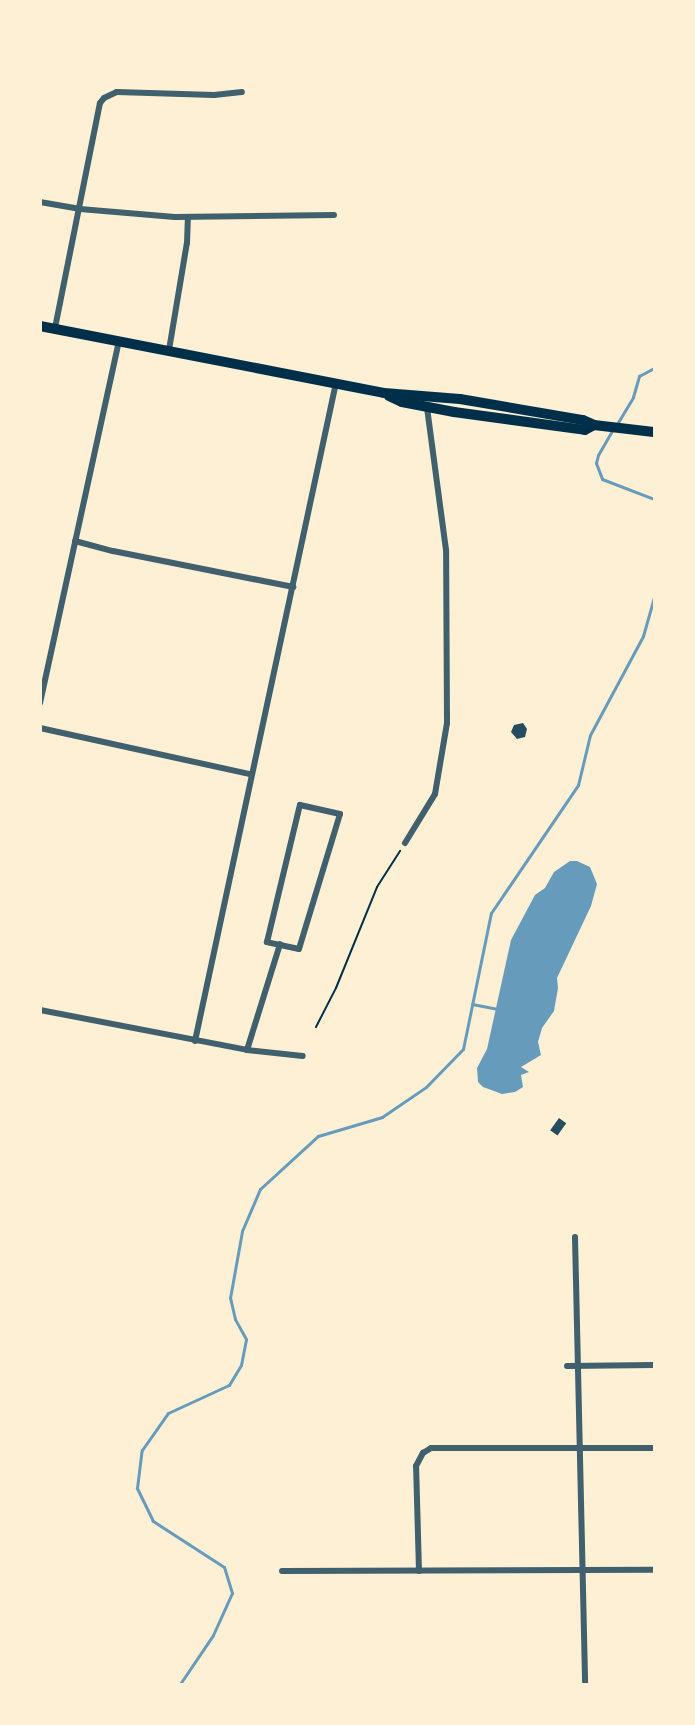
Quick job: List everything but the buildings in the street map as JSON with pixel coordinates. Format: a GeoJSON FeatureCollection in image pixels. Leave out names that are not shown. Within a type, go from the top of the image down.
{"type":"FeatureCollection","features":[{"type":"Feature","properties":{"kind":"main road"},"geometry":{"type":"LineString","coordinates":[[40,324],[384,393],[460,399],[583,420],[594,425],[654,432]]}},
{"type":"Feature","properties":{"kind":"main road"},"geometry":{"type":"LineString","coordinates":[[384,393],[402,402],[427,407],[585,430],[594,425]]}},
{"type":"Feature","properties":{"kind":"street"},"geometry":{"type":"LineString","coordinates":[[55,328],[100,103],[104,98],[117,92],[214,95],[242,92]]}},
{"type":"Feature","properties":{"kind":"street"},"geometry":{"type":"LineString","coordinates":[[40,202],[80,208],[188,217],[334,215]]}},
{"type":"Feature","properties":{"kind":"street"},"geometry":{"type":"LineString","coordinates":[[169,350],[184,260],[188,217]]}},
{"type":"Feature","properties":{"kind":"street"},"geometry":{"type":"LineString","coordinates":[[40,703],[119,340]]}},
{"type":"Feature","properties":{"kind":"street"},"geometry":{"type":"LineString","coordinates":[[195,1041],[250,774],[336,383]]}},
{"type":"Feature","properties":{"kind":"street"},"geometry":{"type":"LineString","coordinates":[[405,843],[435,794],[447,723],[446,550],[427,407]]}},
{"type":"Feature","properties":{"kind":"street"},"geometry":{"type":"LineString","coordinates":[[75,541],[113,551],[292,587]]}},
{"type":"Feature","properties":{"kind":"street"},"geometry":{"type":"LineString","coordinates":[[40,728],[250,774]]}},
{"type":"Feature","properties":{"kind":"street"},"geometry":{"type":"LineString","coordinates":[[300,805],[340,814],[299,949],[280,944],[267,942],[300,805]]}},
{"type":"Feature","properties":{"kind":"street"},"geometry":{"type":"LineString","coordinates":[[247,1050],[280,944]]}},
{"type":"Feature","properties":{"kind":"street"},"geometry":{"type":"LineString","coordinates":[[40,1010],[195,1041],[303,1056]]}},
{"type":"Feature","properties":{"kind":"street"},"geometry":{"type":"LineString","coordinates":[[575,1237],[585,1684]]}},
{"type":"Feature","properties":{"kind":"street"},"geometry":{"type":"LineString","coordinates":[[567,1366],[654,1365]]}},
{"type":"Feature","properties":{"kind":"street"},"geometry":{"type":"LineString","coordinates":[[419,1571],[416,1466],[423,1453],[440,1448],[654,1448]]}},
{"type":"Feature","properties":{"kind":"street"},"geometry":{"type":"LineString","coordinates":[[282,1571],[654,1570]]}},
{"type":"Feature","properties":{"kind":"path"},"geometry":{"type":"LineString","coordinates":[[316,1027],[336,988],[377,887],[405,843]]}},
{"type":"Feature","properties":{"kind":"water"},"geometry":{"type":"Polygon","coordinates":[[[570,861],[577,861],[590,867],[597,884],[591,906],[557,978],[558,988],[554,1011],[542,1028],[538,1042],[541,1055],[521,1067],[529,1072],[521,1075],[523,1087],[515,1092],[502,1094],[483,1087],[478,1082],[477,1068],[487,1049],[511,940],[535,895],[545,888],[554,872],[570,861]]]}},
{"type":"Feature","properties":{"kind":"waterway"},"geometry":{"type":"LineString","coordinates":[[617,424],[633,397],[639,376],[654,368]]}},
{"type":"Feature","properties":{"kind":"waterway"},"geometry":{"type":"LineString","coordinates":[[613,429],[596,463],[602,479],[654,499]]}},
{"type":"Feature","properties":{"kind":"waterway"},"geometry":{"type":"LineString","coordinates":[[180,1684],[213,1635],[232,1593],[224,1567],[153,1521],[137,1488],[142,1450],[168,1413],[229,1385],[241,1365],[246,1339],[235,1319],[230,1298],[242,1231],[260,1189],[318,1136],[382,1117],[426,1087],[463,1049],[491,913],[578,785],[590,735],[643,636],[654,597]]}},
{"type":"Feature","properties":{"kind":"waterway"},"geometry":{"type":"LineString","coordinates":[[472,1004],[497,1009]]}}]}
